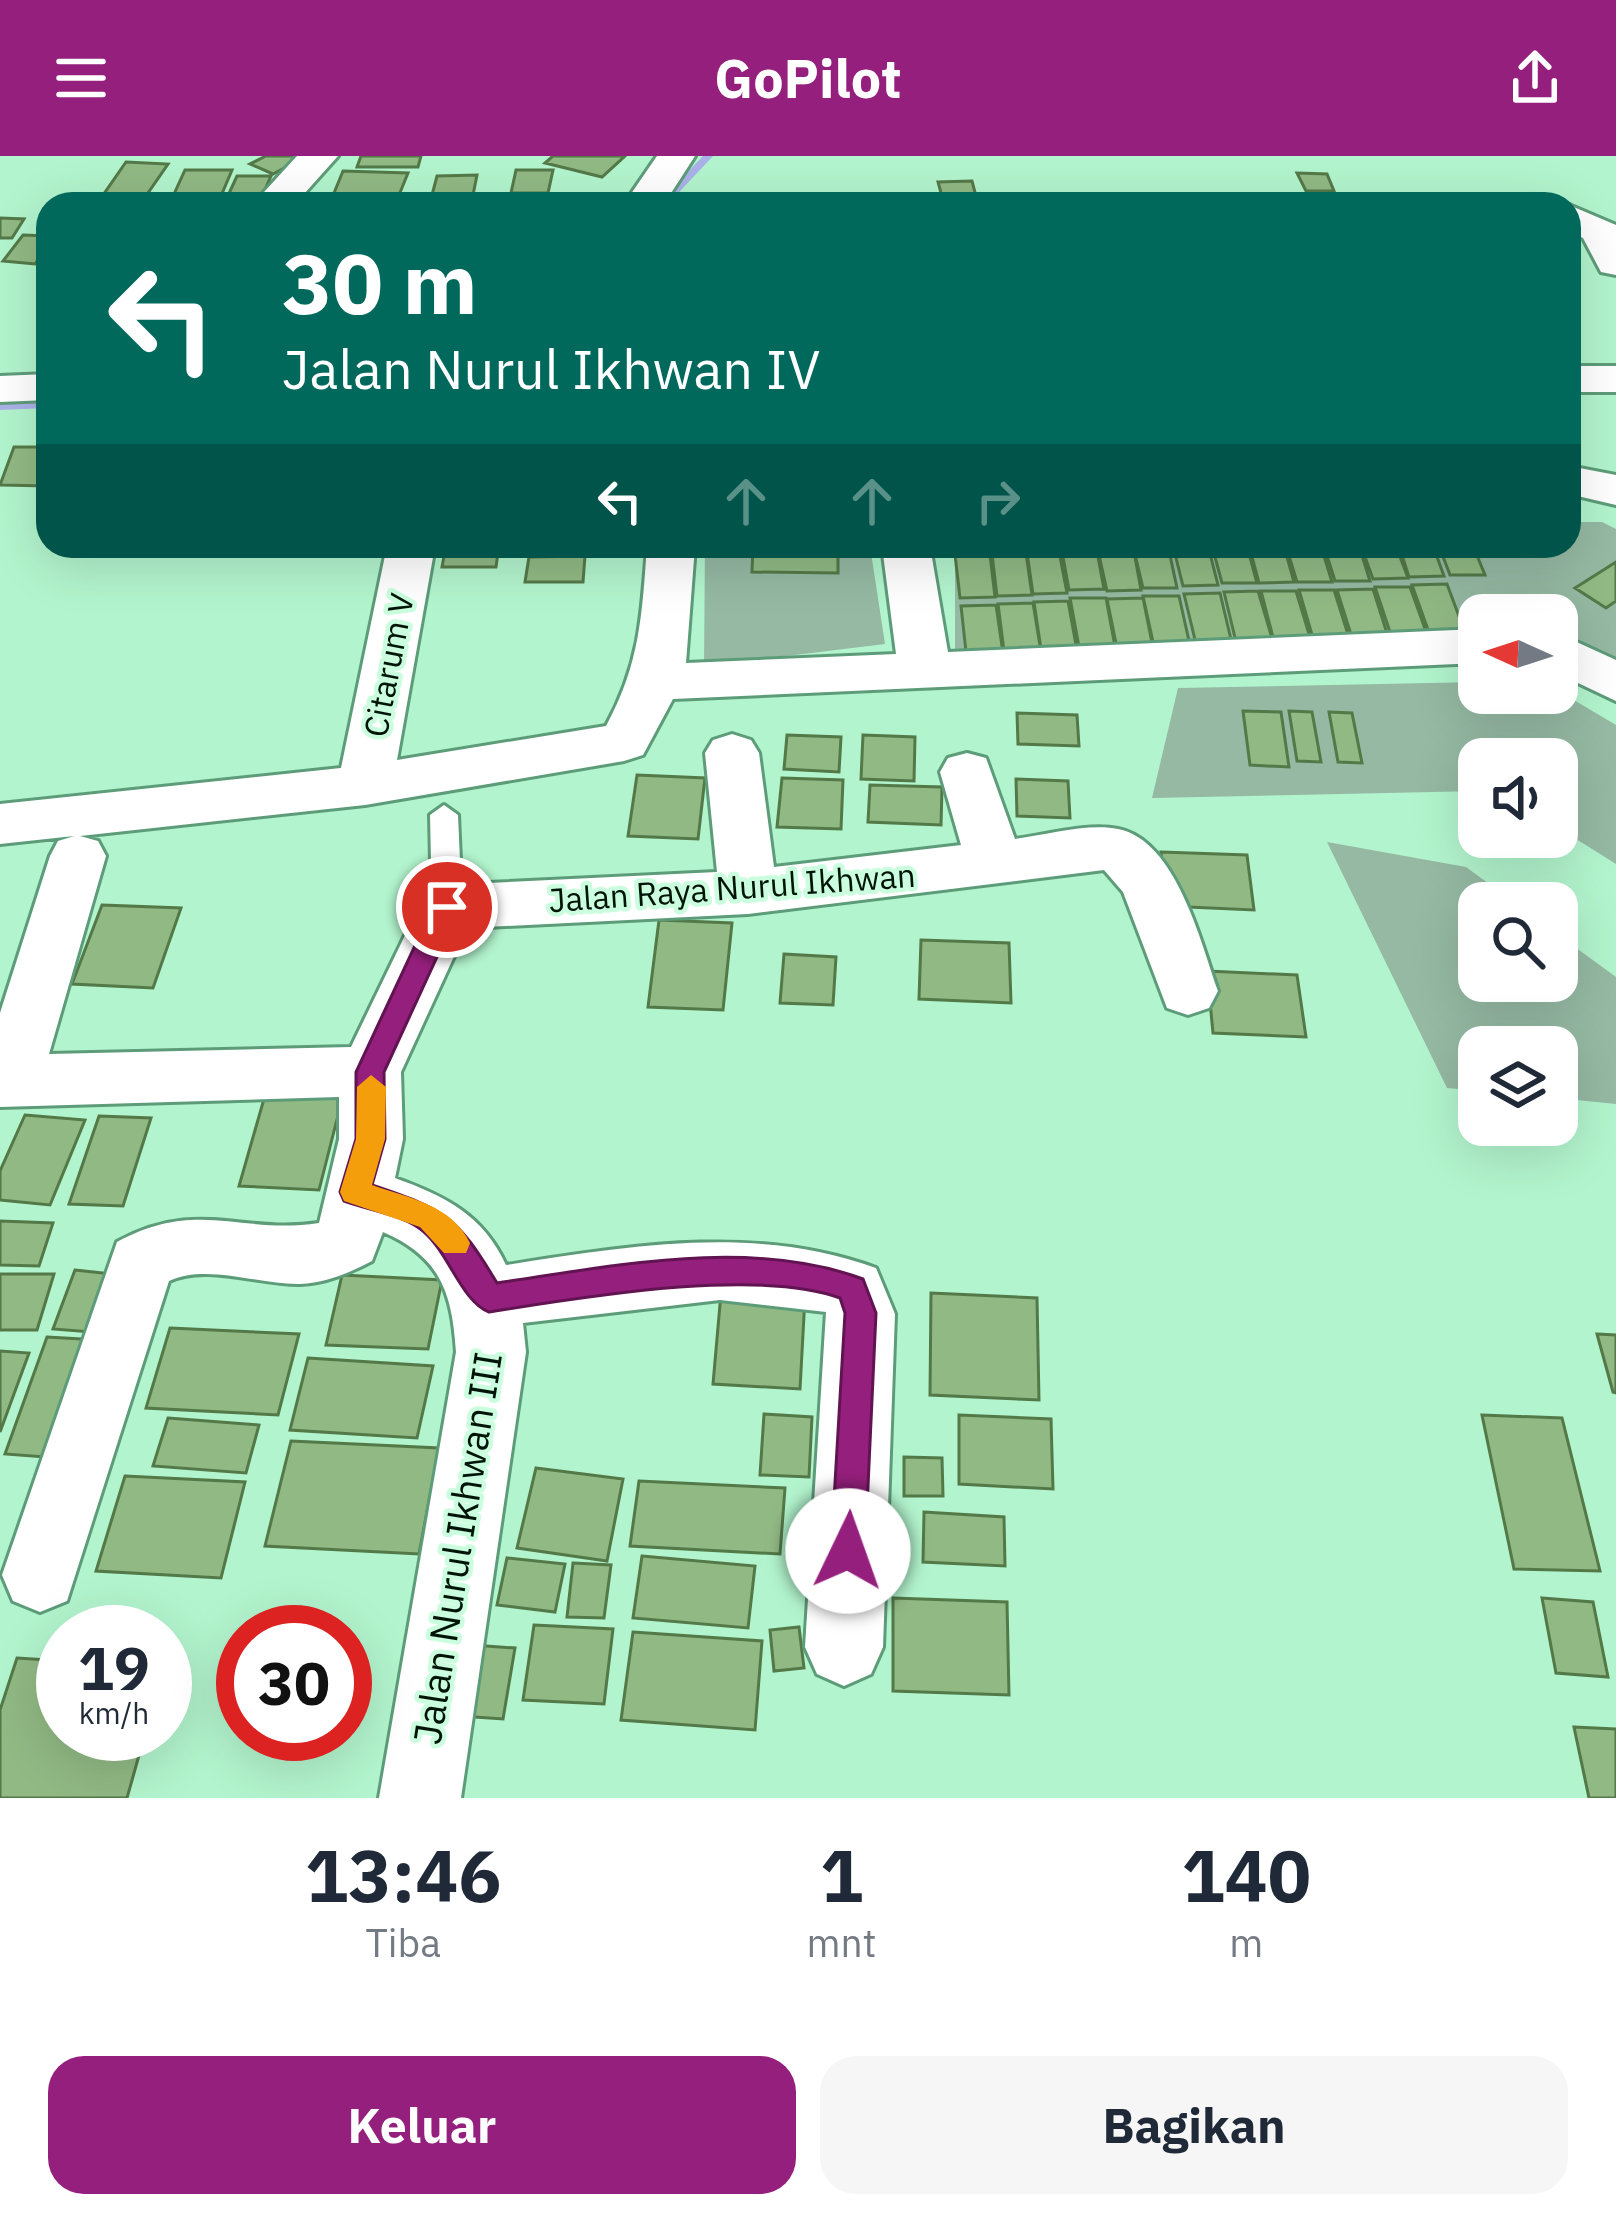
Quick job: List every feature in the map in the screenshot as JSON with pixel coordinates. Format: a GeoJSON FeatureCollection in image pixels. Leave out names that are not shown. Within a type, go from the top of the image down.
{"type":"FeatureCollection","features":[{"type":"Feature","properties":{"kind":"street"},"geometry":{"type":"LineString","coordinates":[[284,192],[319,156]]}},
{"type":"Feature","properties":{"kind":"street"},"geometry":{"type":"LineString","coordinates":[[652,192],[676,156]]}},
{"type":"Feature","properties":{"kind":"street"},"geometry":{"type":"LineString","coordinates":[[1581,222],[1599,230],[1616,263]]}},
{"type":"Feature","properties":{"kind":"street"},"geometry":{"type":"LineString","coordinates":[[1581,380],[1616,379]]}},
{"type":"Feature","properties":{"kind":"street"},"geometry":{"type":"LineString","coordinates":[[10,414],[36,396]]}},
{"type":"Feature","properties":{"kind":"street"},"geometry":{"type":"LineString","coordinates":[[1581,483],[1616,490]]}},
{"type":"Feature","properties":{"kind":"street","name":"Citarum V"},"geometry":{"type":"LineString","coordinates":[[365,785],[409,558]]}},
{"type":"Feature","properties":{"kind":"street"},"geometry":{"type":"LineString","coordinates":[[0,824],[365,785],[624,742],[656,682],[667,626],[670,558]]}},
{"type":"Feature","properties":{"kind":"street"},"geometry":{"type":"LineString","coordinates":[[908,558],[925,673]]}},
{"type":"Feature","properties":{"kind":"street"},"geometry":{"type":"LineString","coordinates":[[656,682],[1458,647]]}},
{"type":"Feature","properties":{"kind":"street"},"geometry":{"type":"LineString","coordinates":[[1578,661],[1616,682]]}},
{"type":"Feature","properties":{"kind":"street"},"geometry":{"type":"LineString","coordinates":[[733,753],[748,892]]}},
{"type":"Feature","properties":{"kind":"street"},"geometry":{"type":"LineString","coordinates":[[967,772],[995,865]]}},
{"type":"Feature","properties":{"kind":"street","name":"Jalan Raya Nurul Ikhwan"},"geometry":{"type":"LineString","coordinates":[[447,907],[748,892],[1114,848],[1130,854],[1159,911],[1188,992]]}},
{"type":"Feature","properties":{"kind":"street"},"geometry":{"type":"LineString","coordinates":[[78,856],[5,1081],[232,1071],[370,1072]]}},
{"type":"Feature","properties":{"kind":"street"},"geometry":{"type":"LineString","coordinates":[[40,1575],[141,1263],[168,1246],[335,1251],[348,1241],[370,1139],[370,1072],[447,907]]}},
{"type":"Feature","properties":{"kind":"street"},"geometry":{"type":"LineString","coordinates":[[355,1192],[431,1218],[460,1248],[489,1298],[641,1276],[748,1274],[829,1280],[852,1289],[861,1313],[844,1646]]}},
{"type":"Feature","properties":{"kind":"street","name":"Jalan Nurul Ikhwan III"},"geometry":{"type":"LineString","coordinates":[[420,1798],[491,1352],[489,1298]]}},
{"type":"Feature","properties":{"kind":"lane"},"geometry":{"type":"LineString","coordinates":[[444,815],[447,907]]}},
{"type":"Feature","properties":{"kind":"green space"},"geometry":{"type":"Polygon","coordinates":[[[1581,522],[1602,522],[1616,529],[1616,684],[1578,667],[1578,594],[1458,594],[1458,650],[955,674],[955,558],[1581,558],[1581,522]]]}},
{"type":"Feature","properties":{"kind":"green space"},"geometry":{"type":"Polygon","coordinates":[[[705,558],[872,558],[885,644],[704,666],[705,558]]]}},
{"type":"Feature","properties":{"kind":"green space"},"geometry":{"type":"Polygon","coordinates":[[[1458,682],[1458,714],[1578,714],[1578,702],[1616,725],[1616,864],[1578,840],[1578,738],[1458,738],[1458,791],[1152,798],[1178,688],[1458,682]]]}},
{"type":"Feature","properties":{"kind":"green space"},"geometry":{"type":"Polygon","coordinates":[[[1327,842],[1466,867],[1486,882],[1458,882],[1458,1002],[1578,1002],[1578,949],[1616,977],[1616,1104],[1578,1100],[1578,1026],[1458,1026],[1458,1089],[1447,1088],[1327,842]]]}},
{"type":"Feature","properties":{"kind":"building"},"geometry":{"type":"Polygon","coordinates":[[[266,156],[305,157],[273,174],[250,164],[266,156]]]}},
{"type":"Feature","properties":{"kind":"building"},"geometry":{"type":"Polygon","coordinates":[[[361,156],[421,156],[418,167],[357,167],[361,156]]]}},
{"type":"Feature","properties":{"kind":"building"},"geometry":{"type":"Polygon","coordinates":[[[553,156],[624,157],[602,177],[545,163],[553,156]]]}},
{"type":"Feature","properties":{"kind":"building"},"geometry":{"type":"Polygon","coordinates":[[[126,162],[168,164],[149,192],[105,192],[126,162]]]}},
{"type":"Feature","properties":{"kind":"building"},"geometry":{"type":"Polygon","coordinates":[[[185,170],[232,170],[223,192],[175,192],[185,170]]]}},
{"type":"Feature","properties":{"kind":"building"},"geometry":{"type":"Polygon","coordinates":[[[516,170],[553,170],[548,192],[511,192],[516,170]]]}},
{"type":"Feature","properties":{"kind":"building"},"geometry":{"type":"Polygon","coordinates":[[[343,171],[408,173],[400,192],[334,192],[343,171]]]}},
{"type":"Feature","properties":{"kind":"building"},"geometry":{"type":"Polygon","coordinates":[[[1297,173],[1327,174],[1334,191],[1306,191],[1297,173]]]}},
{"type":"Feature","properties":{"kind":"building"},"geometry":{"type":"Polygon","coordinates":[[[477,175],[474,192],[433,192],[437,176],[477,175]]]}},
{"type":"Feature","properties":{"kind":"building"},"geometry":{"type":"Polygon","coordinates":[[[237,176],[271,176],[264,192],[230,192],[237,176]]]}},
{"type":"Feature","properties":{"kind":"building"},"geometry":{"type":"Polygon","coordinates":[[[972,181],[975,192],[941,192],[938,182],[972,181]]]}},
{"type":"Feature","properties":{"kind":"building"},"geometry":{"type":"Polygon","coordinates":[[[0,218],[24,219],[12,238],[0,238],[0,218]]]}},
{"type":"Feature","properties":{"kind":"building"},"geometry":{"type":"Polygon","coordinates":[[[23,235],[36,236],[35,264],[3,261],[23,235]]]}},
{"type":"Feature","properties":{"kind":"building"},"geometry":{"type":"Polygon","coordinates":[[[14,447],[36,447],[36,486],[0,485],[14,447]]]}},
{"type":"Feature","properties":{"kind":"building"},"geometry":{"type":"Polygon","coordinates":[[[444,558],[497,558],[496,567],[442,567],[444,558]]]}},
{"type":"Feature","properties":{"kind":"building"},"geometry":{"type":"Polygon","coordinates":[[[529,558],[585,558],[583,582],[525,582],[529,558]]]}},
{"type":"Feature","properties":{"kind":"building"},"geometry":{"type":"Polygon","coordinates":[[[753,558],[838,558],[838,573],[752,572],[753,558]]]}},
{"type":"Feature","properties":{"kind":"building"},"geometry":{"type":"Polygon","coordinates":[[[955,558],[990,558],[995,597],[960,598],[955,558]]]}},
{"type":"Feature","properties":{"kind":"building"},"geometry":{"type":"Polygon","coordinates":[[[992,558],[1027,558],[1032,595],[997,596],[992,558]]]}},
{"type":"Feature","properties":{"kind":"building"},"geometry":{"type":"Polygon","coordinates":[[[1028,558],[1060,558],[1067,593],[1033,594],[1028,558]]]}},
{"type":"Feature","properties":{"kind":"building"},"geometry":{"type":"Polygon","coordinates":[[[1063,558],[1098,558],[1104,589],[1069,590],[1063,558]]]}},
{"type":"Feature","properties":{"kind":"building"},"geometry":{"type":"Polygon","coordinates":[[[1100,558],[1135,558],[1141,590],[1107,591],[1100,558]]]}},
{"type":"Feature","properties":{"kind":"building"},"geometry":{"type":"Polygon","coordinates":[[[1136,558],[1171,558],[1177,588],[1143,588],[1136,558]]]}},
{"type":"Feature","properties":{"kind":"building"},"geometry":{"type":"Polygon","coordinates":[[[1176,558],[1211,558],[1218,585],[1183,586],[1176,558]]]}},
{"type":"Feature","properties":{"kind":"building"},"geometry":{"type":"Polygon","coordinates":[[[1215,558],[1250,558],[1257,583],[1222,583],[1215,558]]]}},
{"type":"Feature","properties":{"kind":"building"},"geometry":{"type":"Polygon","coordinates":[[[1252,558],[1287,558],[1294,582],[1259,583],[1252,558]]]}},
{"type":"Feature","properties":{"kind":"building"},"geometry":{"type":"Polygon","coordinates":[[[1290,558],[1325,558],[1332,582],[1297,582],[1290,558]]]}},
{"type":"Feature","properties":{"kind":"building"},"geometry":{"type":"Polygon","coordinates":[[[1328,558],[1363,558],[1370,581],[1335,581],[1328,558]]]}},
{"type":"Feature","properties":{"kind":"building"},"geometry":{"type":"Polygon","coordinates":[[[1365,558],[1400,558],[1408,578],[1373,579],[1365,558]]]}},
{"type":"Feature","properties":{"kind":"building"},"geometry":{"type":"Polygon","coordinates":[[[1403,558],[1437,558],[1444,576],[1409,577],[1403,558]]]}},
{"type":"Feature","properties":{"kind":"building"},"geometry":{"type":"Polygon","coordinates":[[[1444,558],[1478,558],[1485,575],[1450,575],[1444,558]]]}},
{"type":"Feature","properties":{"kind":"building"},"geometry":{"type":"Polygon","coordinates":[[[1616,562],[1616,601],[1606,608],[1575,588],[1616,562]]]}},
{"type":"Feature","properties":{"kind":"building"},"geometry":{"type":"Polygon","coordinates":[[[1447,584],[1458,614],[1458,638],[1431,638],[1412,585],[1447,584]]]}},
{"type":"Feature","properties":{"kind":"building"},"geometry":{"type":"Polygon","coordinates":[[[1375,587],[1410,587],[1429,640],[1393,641],[1375,587]]]}},
{"type":"Feature","properties":{"kind":"building"},"geometry":{"type":"Polygon","coordinates":[[[1373,589],[1390,643],[1354,644],[1337,590],[1373,589]]]}},
{"type":"Feature","properties":{"kind":"building"},"geometry":{"type":"Polygon","coordinates":[[[1299,590],[1334,590],[1351,644],[1315,645],[1299,590]]]}},
{"type":"Feature","properties":{"kind":"building"},"geometry":{"type":"Polygon","coordinates":[[[1258,591],[1274,645],[1237,646],[1224,592],[1258,591]]]}},
{"type":"Feature","properties":{"kind":"building"},"geometry":{"type":"Polygon","coordinates":[[[1261,591],[1296,591],[1312,644],[1275,645],[1261,591]]]}},
{"type":"Feature","properties":{"kind":"building"},"geometry":{"type":"Polygon","coordinates":[[[1220,593],[1233,648],[1197,648],[1184,594],[1220,593]]]}},
{"type":"Feature","properties":{"kind":"building"},"geometry":{"type":"Polygon","coordinates":[[[1143,596],[1179,596],[1191,650],[1155,651],[1143,596]]]}},
{"type":"Feature","properties":{"kind":"building"},"geometry":{"type":"Polygon","coordinates":[[[1070,598],[1106,598],[1116,652],[1080,652],[1070,598]]]}},
{"type":"Feature","properties":{"kind":"building"},"geometry":{"type":"Polygon","coordinates":[[[1143,598],[1154,653],[1118,653],[1107,599],[1143,598]]]}},
{"type":"Feature","properties":{"kind":"building"},"geometry":{"type":"Polygon","coordinates":[[[1068,601],[1078,656],[1042,656],[1034,602],[1068,601]]]}},
{"type":"Feature","properties":{"kind":"building"},"geometry":{"type":"Polygon","coordinates":[[[1033,603],[1042,658],[1005,659],[998,604],[1033,603]]]}},
{"type":"Feature","properties":{"kind":"building"},"geometry":{"type":"Polygon","coordinates":[[[996,605],[1004,660],[967,661],[961,606],[996,605]]]}},
{"type":"Feature","properties":{"kind":"building"},"geometry":{"type":"Polygon","coordinates":[[[1243,711],[1281,712],[1289,767],[1250,765],[1243,711]]]}},
{"type":"Feature","properties":{"kind":"building"},"geometry":{"type":"Polygon","coordinates":[[[1289,711],[1312,712],[1321,762],[1297,761],[1289,711]]]}},
{"type":"Feature","properties":{"kind":"building"},"geometry":{"type":"Polygon","coordinates":[[[1329,712],[1352,713],[1362,763],[1338,762],[1329,712]]]}},
{"type":"Feature","properties":{"kind":"building"},"geometry":{"type":"Polygon","coordinates":[[[1017,713],[1077,715],[1079,746],[1018,744],[1017,713]]]}},
{"type":"Feature","properties":{"kind":"building"},"geometry":{"type":"Polygon","coordinates":[[[787,735],[841,737],[839,772],[784,769],[787,735]]]}},
{"type":"Feature","properties":{"kind":"building"},"geometry":{"type":"Polygon","coordinates":[[[863,735],[915,737],[914,781],[861,779],[863,735]]]}},
{"type":"Feature","properties":{"kind":"building"},"geometry":{"type":"Polygon","coordinates":[[[637,775],[705,778],[698,839],[628,836],[637,775]]]}},
{"type":"Feature","properties":{"kind":"building"},"geometry":{"type":"Polygon","coordinates":[[[782,778],[843,780],[841,829],[777,827],[782,778]]]}},
{"type":"Feature","properties":{"kind":"building"},"geometry":{"type":"Polygon","coordinates":[[[1016,779],[1068,781],[1070,818],[1017,816],[1016,779]]]}},
{"type":"Feature","properties":{"kind":"building"},"geometry":{"type":"Polygon","coordinates":[[[870,785],[942,787],[941,825],[868,822],[870,785]]]}},
{"type":"Feature","properties":{"kind":"building"},"geometry":{"type":"Polygon","coordinates":[[[1161,852],[1247,855],[1254,910],[1166,906],[1161,852]]]}},
{"type":"Feature","properties":{"kind":"building"},"geometry":{"type":"Polygon","coordinates":[[[102,905],[181,908],[153,988],[72,984],[102,905]]]}},
{"type":"Feature","properties":{"kind":"building"},"geometry":{"type":"Polygon","coordinates":[[[659,920],[732,923],[723,1010],[648,1007],[659,920]]]}},
{"type":"Feature","properties":{"kind":"building"},"geometry":{"type":"Polygon","coordinates":[[[921,940],[1009,943],[1011,1003],[919,999],[921,940]]]}},
{"type":"Feature","properties":{"kind":"building"},"geometry":{"type":"Polygon","coordinates":[[[784,954],[836,957],[833,1005],[780,1003],[784,954]]]}},
{"type":"Feature","properties":{"kind":"building"},"geometry":{"type":"Polygon","coordinates":[[[1207,971],[1297,975],[1306,1037],[1213,1033],[1207,971]]]}},
{"type":"Feature","properties":{"kind":"building"},"geometry":{"type":"Polygon","coordinates":[[[268,1085],[345,1088],[319,1190],[239,1186],[268,1085]]]}},
{"type":"Feature","properties":{"kind":"building"},"geometry":{"type":"Polygon","coordinates":[[[25,1115],[85,1120],[50,1205],[0,1200],[0,1171],[25,1115]]]}},
{"type":"Feature","properties":{"kind":"building"},"geometry":{"type":"Polygon","coordinates":[[[99,1116],[151,1118],[123,1206],[69,1204],[99,1116]]]}},
{"type":"Feature","properties":{"kind":"building"},"geometry":{"type":"Polygon","coordinates":[[[0,1221],[53,1223],[39,1266],[0,1265],[0,1221]]]}},
{"type":"Feature","properties":{"kind":"building"},"geometry":{"type":"Polygon","coordinates":[[[75,1270],[112,1274],[91,1332],[53,1329],[75,1270]]]}},
{"type":"Feature","properties":{"kind":"building"},"geometry":{"type":"Polygon","coordinates":[[[0,1274],[54,1274],[37,1330],[0,1330],[0,1274]]]}},
{"type":"Feature","properties":{"kind":"building"},"geometry":{"type":"Polygon","coordinates":[[[342,1275],[442,1280],[428,1349],[326,1345],[342,1275]]]}},
{"type":"Feature","properties":{"kind":"building"},"geometry":{"type":"Polygon","coordinates":[[[721,1293],[805,1297],[800,1389],[713,1384],[721,1293]]]}},
{"type":"Feature","properties":{"kind":"building"},"geometry":{"type":"Polygon","coordinates":[[[931,1293],[1037,1298],[1039,1400],[930,1395],[931,1293]]]}},
{"type":"Feature","properties":{"kind":"building"},"geometry":{"type":"Polygon","coordinates":[[[170,1328],[299,1334],[278,1415],[146,1408],[170,1328]]]}},
{"type":"Feature","properties":{"kind":"building"},"geometry":{"type":"Polygon","coordinates":[[[1597,1334],[1616,1335],[1616,1393],[1613,1392],[1597,1334]]]}},
{"type":"Feature","properties":{"kind":"building"},"geometry":{"type":"Polygon","coordinates":[[[47,1337],[98,1340],[58,1458],[5,1454],[47,1337]]]}},
{"type":"Feature","properties":{"kind":"building"},"geometry":{"type":"Polygon","coordinates":[[[0,1351],[29,1353],[0,1432],[0,1351]]]}},
{"type":"Feature","properties":{"kind":"building"},"geometry":{"type":"Polygon","coordinates":[[[308,1358],[433,1366],[417,1438],[290,1430],[308,1358]]]}},
{"type":"Feature","properties":{"kind":"building"},"geometry":{"type":"Polygon","coordinates":[[[764,1414],[812,1417],[809,1477],[760,1475],[764,1414]]]}},
{"type":"Feature","properties":{"kind":"building"},"geometry":{"type":"Polygon","coordinates":[[[959,1415],[1051,1419],[1053,1489],[959,1484],[959,1415]]]}},
{"type":"Feature","properties":{"kind":"building"},"geometry":{"type":"Polygon","coordinates":[[[1482,1415],[1562,1418],[1600,1571],[1514,1569],[1482,1415]]]}},
{"type":"Feature","properties":{"kind":"building"},"geometry":{"type":"Polygon","coordinates":[[[168,1418],[259,1425],[246,1473],[153,1466],[168,1418]]]}},
{"type":"Feature","properties":{"kind":"building"},"geometry":{"type":"Polygon","coordinates":[[[291,1441],[439,1448],[419,1554],[265,1546],[291,1441]]]}},
{"type":"Feature","properties":{"kind":"building"},"geometry":{"type":"Polygon","coordinates":[[[904,1457],[942,1458],[943,1496],[904,1496],[904,1457]]]}},
{"type":"Feature","properties":{"kind":"building"},"geometry":{"type":"Polygon","coordinates":[[[536,1468],[623,1479],[607,1561],[517,1548],[536,1468]]]}},
{"type":"Feature","properties":{"kind":"building"},"geometry":{"type":"Polygon","coordinates":[[[125,1476],[245,1482],[221,1578],[96,1571],[125,1476]]]}},
{"type":"Feature","properties":{"kind":"building"},"geometry":{"type":"Polygon","coordinates":[[[639,1481],[785,1488],[780,1554],[630,1546],[639,1481]]]}},
{"type":"Feature","properties":{"kind":"building"},"geometry":{"type":"Polygon","coordinates":[[[924,1512],[1004,1517],[1005,1566],[923,1562],[924,1512]]]}},
{"type":"Feature","properties":{"kind":"building"},"geometry":{"type":"Polygon","coordinates":[[[642,1556],[755,1566],[748,1628],[633,1618],[642,1556]]]}},
{"type":"Feature","properties":{"kind":"building"},"geometry":{"type":"Polygon","coordinates":[[[507,1558],[565,1564],[555,1612],[497,1605],[507,1558]]]}},
{"type":"Feature","properties":{"kind":"building"},"geometry":{"type":"Polygon","coordinates":[[[573,1563],[611,1565],[604,1618],[567,1617],[573,1563]]]}},
{"type":"Feature","properties":{"kind":"building"},"geometry":{"type":"Polygon","coordinates":[[[893,1598],[1007,1602],[1009,1695],[893,1691],[893,1598]]]}},
{"type":"Feature","properties":{"kind":"building"},"geometry":{"type":"Polygon","coordinates":[[[1542,1598],[1593,1602],[1608,1677],[1556,1673],[1542,1598]]]}},
{"type":"Feature","properties":{"kind":"building"},"geometry":{"type":"Polygon","coordinates":[[[534,1625],[613,1629],[604,1704],[523,1700],[534,1625]]]}},
{"type":"Feature","properties":{"kind":"building"},"geometry":{"type":"Polygon","coordinates":[[[799,1627],[804,1668],[774,1671],[770,1630],[799,1627]]]}},
{"type":"Feature","properties":{"kind":"building"},"geometry":{"type":"Polygon","coordinates":[[[633,1632],[762,1641],[755,1730],[621,1720],[633,1632]]]}},
{"type":"Feature","properties":{"kind":"building"},"geometry":{"type":"Polygon","coordinates":[[[459,1644],[515,1648],[503,1719],[446,1715],[459,1644]]]}},
{"type":"Feature","properties":{"kind":"building"},"geometry":{"type":"Polygon","coordinates":[[[17,1658],[36,1659],[36,1761],[137,1761],[127,1798],[0,1798],[0,1710],[17,1658]]]}},
{"type":"Feature","properties":{"kind":"building"},"geometry":{"type":"Polygon","coordinates":[[[1574,1727],[1616,1729],[1616,1798],[1589,1798],[1574,1727]]]}},
{"type":"Feature","properties":{"kind":"waterway"},"geometry":{"type":"LineString","coordinates":[[674,192],[708,156]]}},
{"type":"Feature","properties":{"kind":"waterway"},"geometry":{"type":"LineString","coordinates":[[0,407],[36,406]]}},
{"type":"Feature","properties":{"kind":"slow traffic"},"geometry":{"type":"LineString","coordinates":[[371,1087],[370,1139],[355,1192],[431,1218],[455,1243]]}},
{"type":"Feature","properties":{"kind":"route"},"geometry":{"type":"LineString","coordinates":[[447,907],[370,1072],[370,1139],[355,1192],[431,1218],[460,1248],[489,1298],[641,1276],[748,1274],[829,1280],[852,1289],[861,1313],[848,1551]]}}]}
